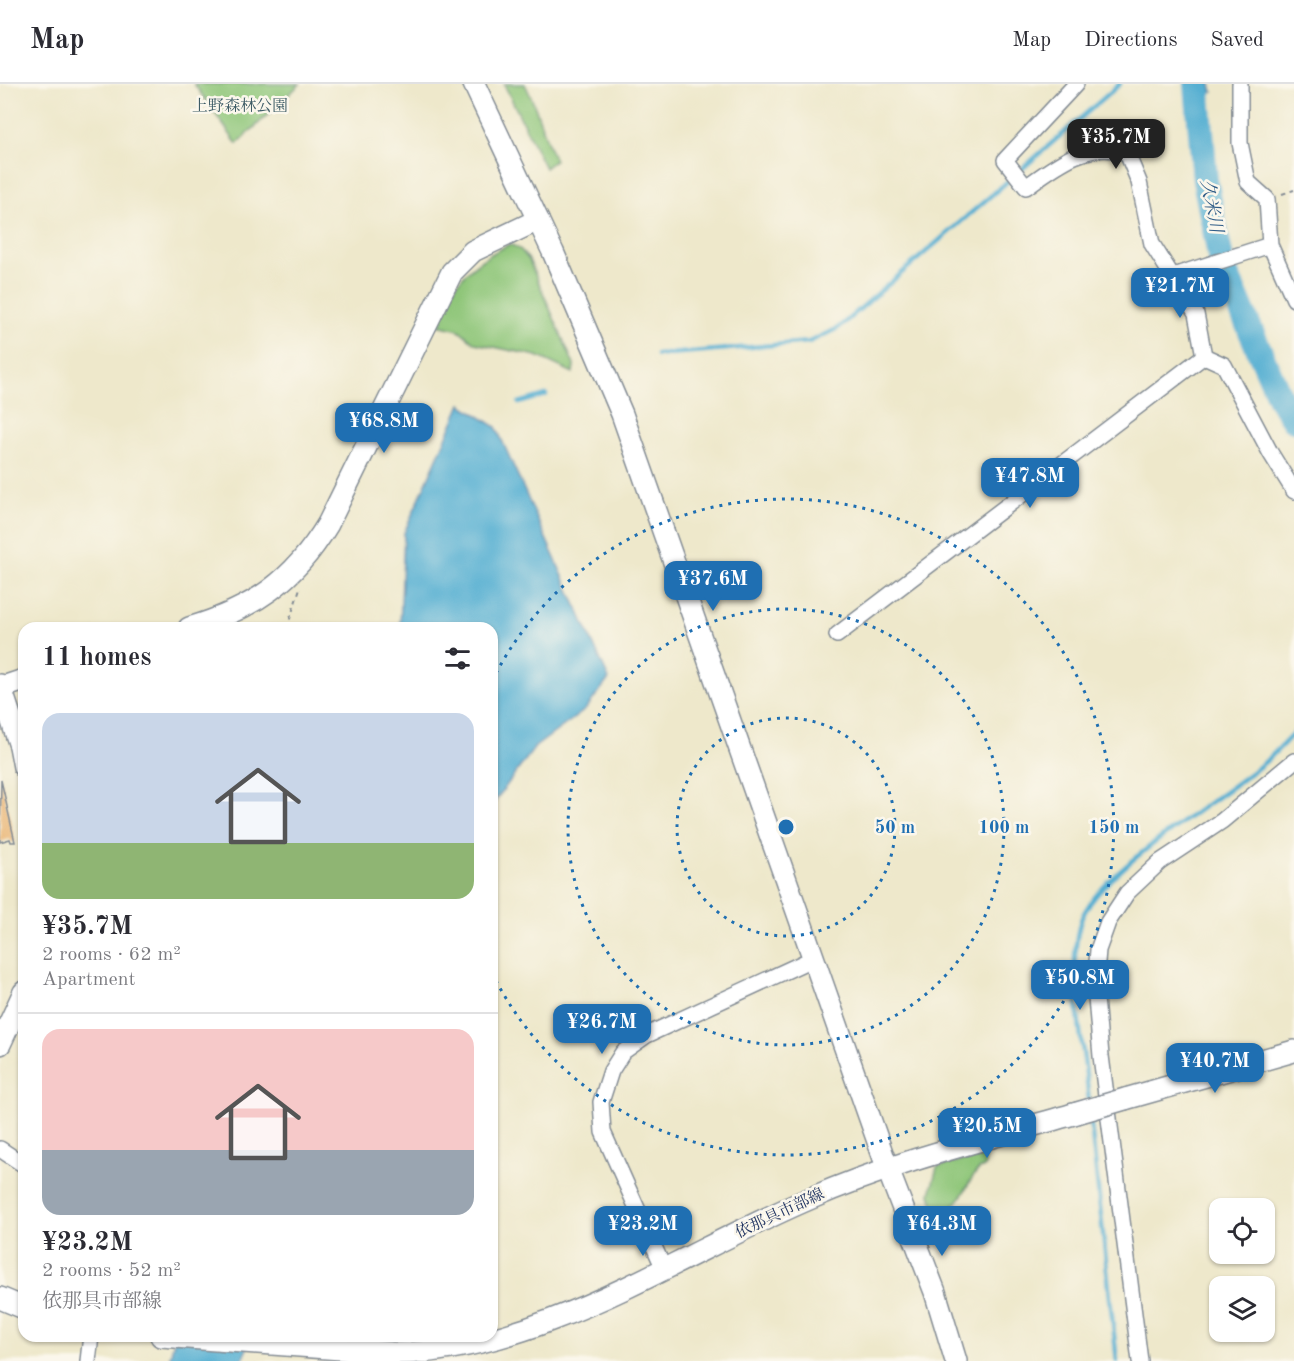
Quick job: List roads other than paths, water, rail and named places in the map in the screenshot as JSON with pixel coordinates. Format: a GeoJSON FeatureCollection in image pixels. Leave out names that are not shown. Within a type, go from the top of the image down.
{"type":"FeatureCollection","features":[{"type":"Feature","properties":{"kind":"street"},"geometry":{"type":"LineString","coordinates":[[474,84],[538,220],[621,414],[887,1167],[935,1292],[956,1361]]}},
{"type":"Feature","properties":{"kind":"street"},"geometry":{"type":"LineString","coordinates":[[1076,84],[1005,160],[1006,163],[1026,187],[1051,168],[1092,148],[1112,147],[1127,153],[1139,182],[1152,244],[1176,275],[1196,314],[1204,356]]}},
{"type":"Feature","properties":{"kind":"street"},"geometry":{"type":"LineString","coordinates":[[1240,84],[1240,143],[1248,182],[1268,199],[1270,245],[1294,299]]}},
{"type":"Feature","properties":{"kind":"street"},"geometry":{"type":"LineString","coordinates":[[209,622],[265,596],[286,579],[312,552],[452,272],[473,251],[538,220]]}},
{"type":"Feature","properties":{"kind":"street"},"geometry":{"type":"LineString","coordinates":[[1176,275],[1270,245]]}},
{"type":"Feature","properties":{"kind":"street"},"geometry":{"type":"LineString","coordinates":[[1204,356],[1224,365],[1271,454],[1294,491]]}},
{"type":"Feature","properties":{"kind":"street"},"geometry":{"type":"LineString","coordinates":[[837,635],[1204,356]]}},
{"type":"Feature","properties":{"kind":"street"},"geometry":{"type":"LineString","coordinates":[[18,682],[0,687],[18,740]]}},
{"type":"Feature","properties":{"kind":"street"},"geometry":{"type":"LineString","coordinates":[[1140,1361],[1101,1056],[1095,986],[1098,950],[1108,922],[1127,893],[1160,862],[1222,821],[1294,760]]}},
{"type":"Feature","properties":{"kind":"street"},"geometry":{"type":"LineString","coordinates":[[664,1269],[603,1132],[601,1102],[611,1071],[623,1052],[647,1035],[814,958]]}},
{"type":"Feature","properties":{"kind":"street"},"geometry":{"type":"LineString","coordinates":[[0,1044],[18,1005]]}},
{"type":"Feature","properties":{"kind":"street","name":"依那具市部線"},"geometry":{"type":"LineString","coordinates":[[498,1338],[544,1324],[808,1199],[887,1167],[1294,1051]]}},
{"type":"Feature","properties":{"kind":"street"},"geometry":{"type":"LineString","coordinates":[[0,1149],[18,1161]]}},
{"type":"Feature","properties":{"kind":"street"},"geometry":{"type":"LineString","coordinates":[[0,1298],[18,1306]]}},
{"type":"Feature","properties":{"kind":"street"},"geometry":{"type":"LineString","coordinates":[[88,1361],[91,1342]]}},
{"type":"Feature","properties":{"kind":"street","name":"依那具市部線"},"geometry":{"type":"LineString","coordinates":[[244,1342],[432,1357],[487,1342]]}},
{"type":"Feature","properties":{"kind":"water"},"geometry":{"type":"Polygon","coordinates":[[[1192,84],[1211,84],[1213,92],[1191,95],[1192,84]]]}},
{"type":"Feature","properties":{"kind":"water"},"geometry":{"type":"Polygon","coordinates":[[[461,404],[496,427],[609,679],[585,710],[535,747],[498,797],[498,622],[400,622],[404,533],[461,404]]]}},
{"type":"Feature","properties":{"kind":"water"},"geometry":{"type":"Polygon","coordinates":[[[174,1342],[249,1342],[242,1361],[169,1361],[174,1342]]]}},
{"type":"Feature","properties":{"kind":"waterway"},"geometry":{"type":"LineString","coordinates":[[657,355],[809,342],[838,328],[1120,84]]}},
{"type":"Feature","properties":{"kind":"waterway","name":"久米川"},"geometry":{"type":"LineString","coordinates":[[1197,84],[1205,180],[1222,265],[1281,400],[1294,420]]}},
{"type":"Feature","properties":{"kind":"waterway"},"geometry":{"type":"LineString","coordinates":[[519,403],[546,395]]}},
{"type":"Feature","properties":{"kind":"waterway"},"geometry":{"type":"LineString","coordinates":[[1089,1105],[1075,990],[1075,967],[1080,923],[1090,903],[1108,882],[1133,860],[1265,762],[1294,733]]}},
{"type":"Feature","properties":{"kind":"waterway"},"geometry":{"type":"LineString","coordinates":[[1090,1116],[1117,1361]]}},
{"type":"Feature","properties":{"kind":"park label","name":"上野森林公園"},"geometry":{"type":"Point","coordinates":[240,107]}}]}
